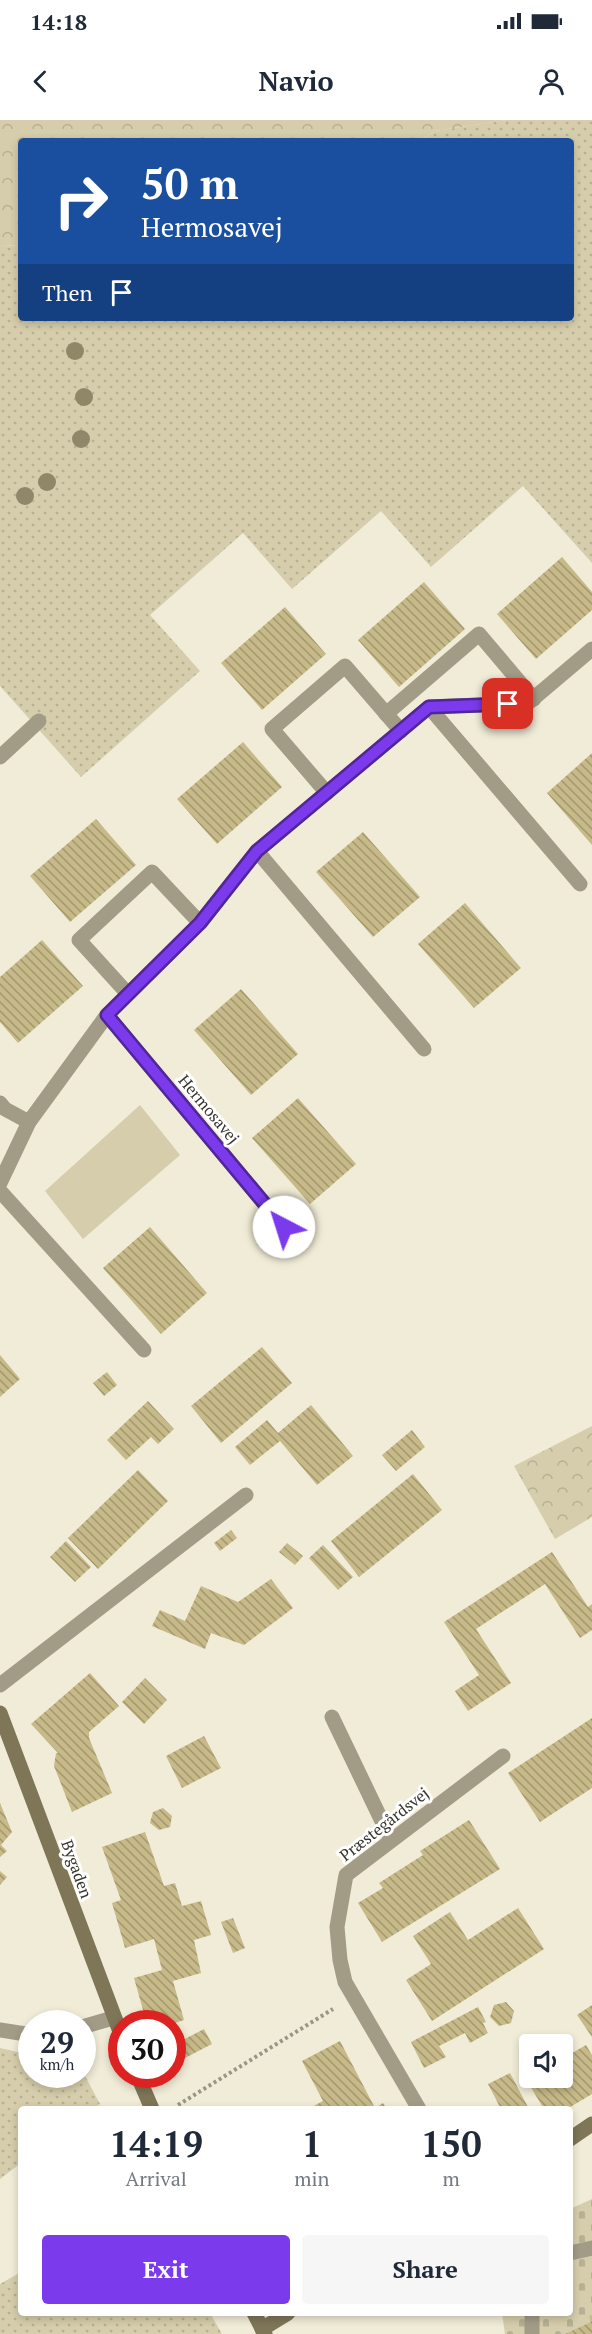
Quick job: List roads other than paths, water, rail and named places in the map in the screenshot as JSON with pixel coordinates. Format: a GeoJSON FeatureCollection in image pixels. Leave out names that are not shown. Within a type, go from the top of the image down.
{"type":"FeatureCollection","features":[{"type":"Feature","properties":{"kind":"street"},"geometry":{"type":"LineString","coordinates":[[387,714],[479,634],[534,699]]}},
{"type":"Feature","properties":{"kind":"street"},"geometry":{"type":"LineString","coordinates":[[0,1183],[29,1122],[107,1015],[200,923],[257,851],[429,707],[528,704],[592,649]]}},
{"type":"Feature","properties":{"kind":"street"},"geometry":{"type":"LineString","coordinates":[[327,792],[272,729],[345,666],[401,731]]}},
{"type":"Feature","properties":{"kind":"street"},"geometry":{"type":"LineString","coordinates":[[429,707],[580,884]]}},
{"type":"Feature","properties":{"kind":"street"},"geometry":{"type":"LineString","coordinates":[[0,757],[39,721]]}},
{"type":"Feature","properties":{"kind":"street"},"geometry":{"type":"LineString","coordinates":[[257,851],[424,1049]]}},
{"type":"Feature","properties":{"kind":"street"},"geometry":{"type":"LineString","coordinates":[[128,994],[79,940],[152,872],[200,923]]}},
{"type":"Feature","properties":{"kind":"street","name":"Hermosavej"},"geometry":{"type":"LineString","coordinates":[[107,1015],[284,1227]]}},
{"type":"Feature","properties":{"kind":"street"},"geometry":{"type":"LineString","coordinates":[[0,1103],[5,1109],[29,1122]]}},
{"type":"Feature","properties":{"kind":"street"},"geometry":{"type":"LineString","coordinates":[[0,1191],[144,1350]]}},
{"type":"Feature","properties":{"kind":"street"},"geometry":{"type":"LineString","coordinates":[[0,1685],[246,1495]]}},
{"type":"Feature","properties":{"kind":"street","name":"Bygaden"},"geometry":{"type":"LineString","coordinates":[[0,1713],[110,2010]]}},
{"type":"Feature","properties":{"kind":"street"},"geometry":{"type":"LineString","coordinates":[[332,1717],[391,1840]]}},
{"type":"Feature","properties":{"kind":"street","name":"Præstegårdsvej"},"geometry":{"type":"LineString","coordinates":[[417,2106],[345,1982],[336,1928],[346,1875],[503,1756]]}},
{"type":"Feature","properties":{"kind":"street"},"geometry":{"type":"LineString","coordinates":[[0,2030],[18,2033]]}},
{"type":"Feature","properties":{"kind":"street"},"geometry":{"type":"LineString","coordinates":[[143,2088],[151,2106]]}},
{"type":"Feature","properties":{"kind":"street"},"geometry":{"type":"LineString","coordinates":[[573,2137],[592,2124]]}},
{"type":"Feature","properties":{"kind":"street"},"geometry":{"type":"LineString","coordinates":[[573,2252],[592,2248]]}},
{"type":"Feature","properties":{"kind":"street"},"geometry":{"type":"LineString","coordinates":[[256,2316],[264,2331],[284,2316]]}},
{"type":"Feature","properties":{"kind":"street"},"geometry":{"type":"LineString","coordinates":[[532,2316],[532,2334]]}}]}
